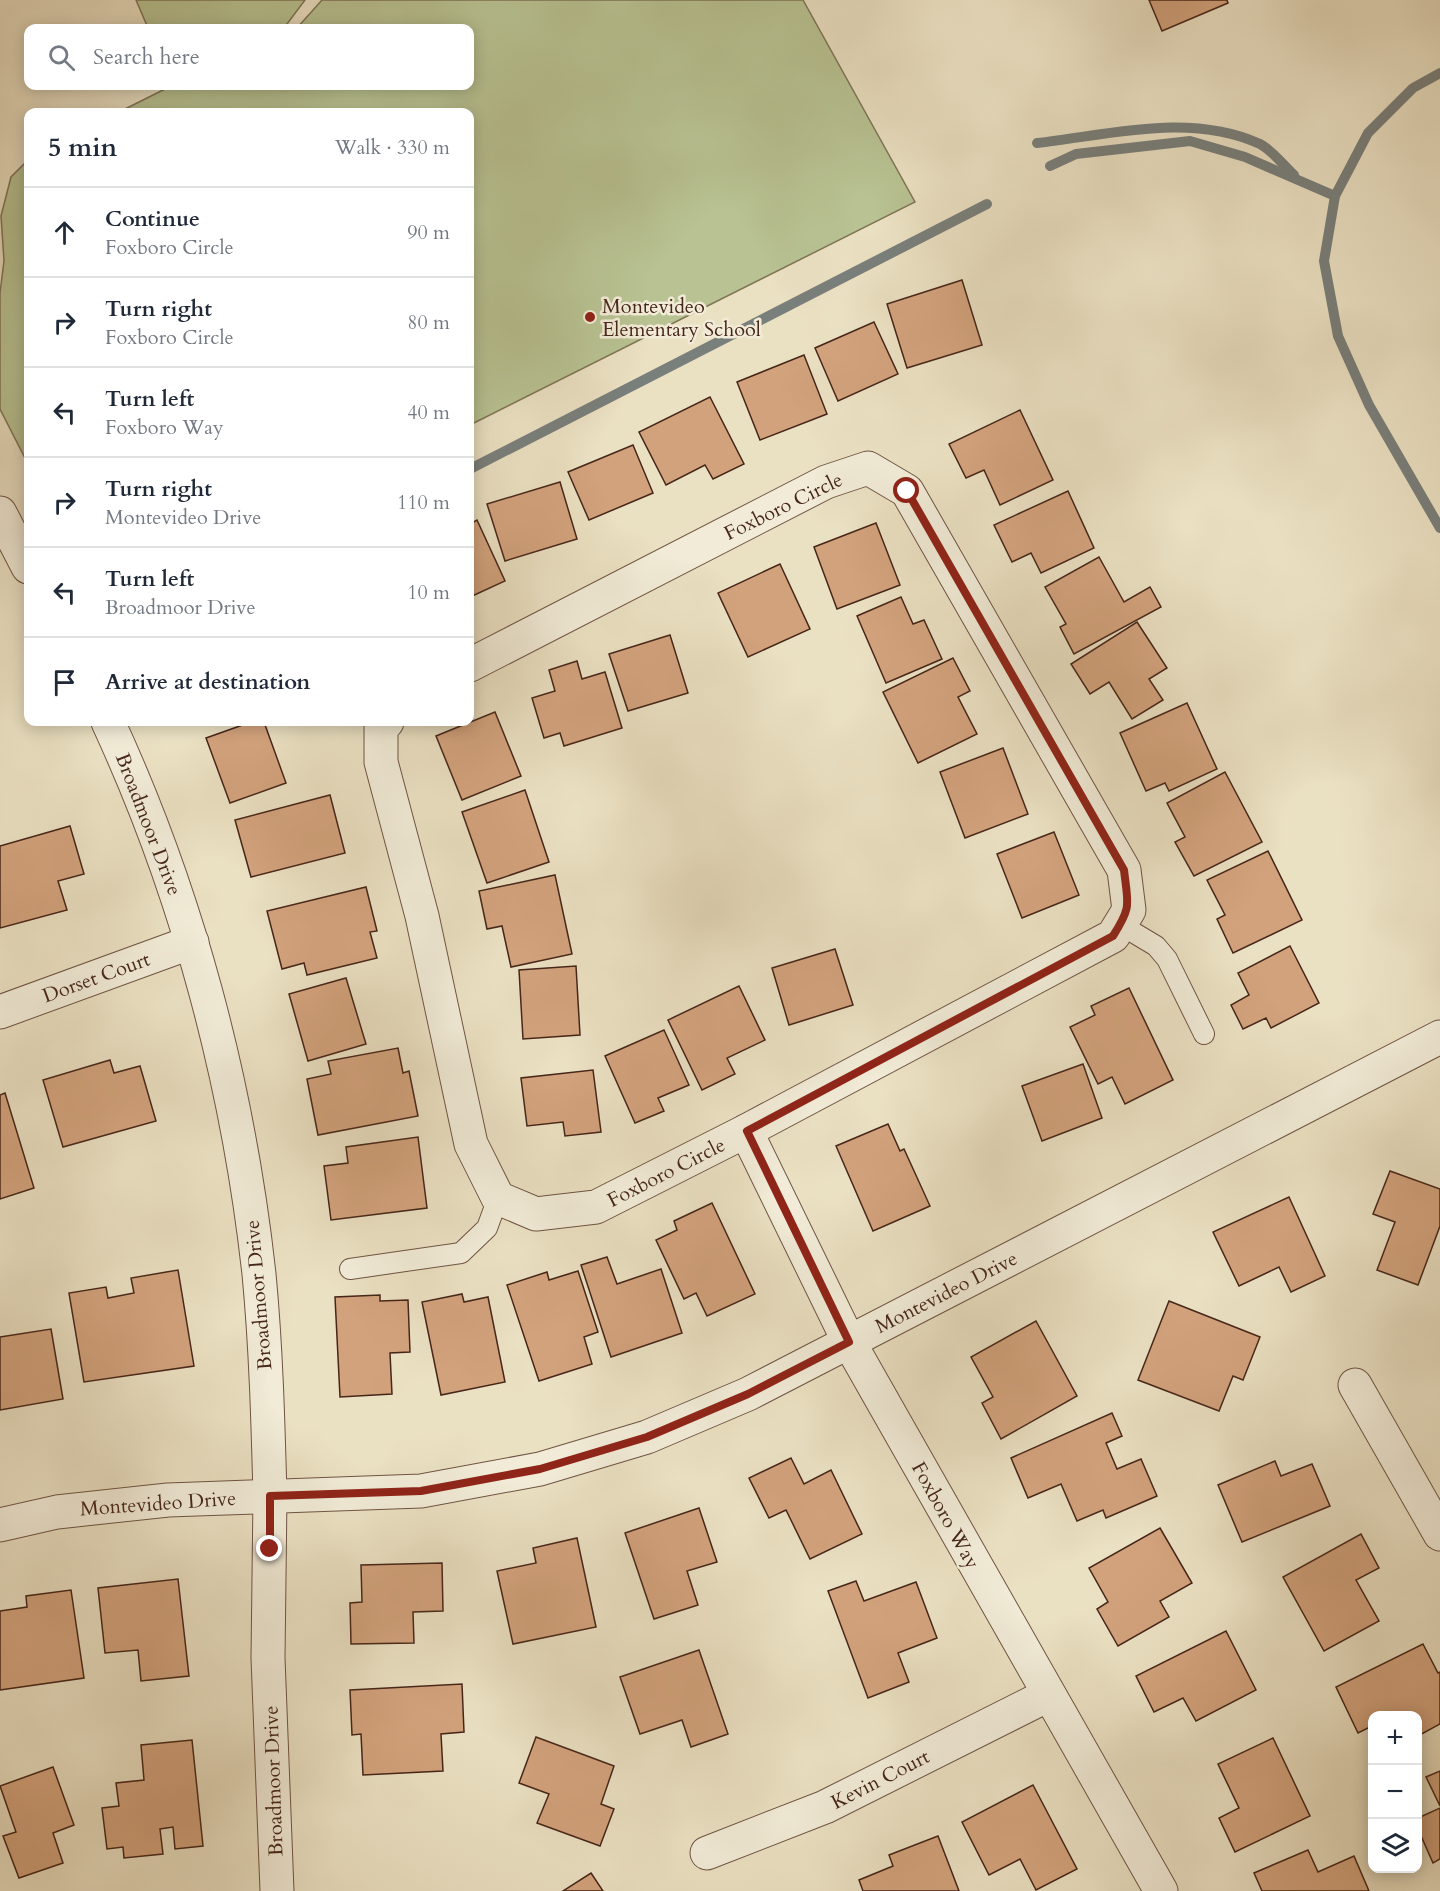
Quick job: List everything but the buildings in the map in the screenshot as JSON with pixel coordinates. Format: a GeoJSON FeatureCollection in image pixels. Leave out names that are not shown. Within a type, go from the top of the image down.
{"type":"FeatureCollection","features":[{"type":"Feature","properties":{"kind":"street","name":"Foxboro Circle"},"geometry":{"type":"LineString","coordinates":[[474,663],[826,482],[868,468],[907,491],[1124,870],[1129,910],[1113,936],[747,1131],[596,1207],[536,1214],[498,1198]]}},
{"type":"Feature","properties":{"kind":"street"},"geometry":{"type":"LineString","coordinates":[[0,513],[24,559]]}},
{"type":"Feature","properties":{"kind":"street","name":"Broadmoor Drive"},"geometry":{"type":"LineString","coordinates":[[110,726],[129,768],[192,942],[227,1088],[250,1207],[259,1276],[270,1496],[268,1658],[277,1891]]}},
{"type":"Feature","properties":{"kind":"street"},"geometry":{"type":"LineString","coordinates":[[383,726],[381,728],[381,762],[422,916],[471,1144],[498,1198]]}},
{"type":"Feature","properties":{"kind":"street","name":"Dorset Court"},"geometry":{"type":"LineString","coordinates":[[0,1012],[192,942]]}},
{"type":"Feature","properties":{"kind":"street","name":"Montevideo Drive"},"geometry":{"type":"LineString","coordinates":[[0,1525],[57,1512],[110,1505],[421,1491],[540,1469],[647,1437],[748,1394],[1440,1037]]}},
{"type":"Feature","properties":{"kind":"street","name":"Foxboro Way"},"geometry":{"type":"LineString","coordinates":[[747,1131],[849,1342],[1161,1891]]}},
{"type":"Feature","properties":{"kind":"street"},"geometry":{"type":"LineString","coordinates":[[1355,1384],[1440,1534]]}},
{"type":"Feature","properties":{"kind":"street","name":"Kevin Court"},"geometry":{"type":"LineString","coordinates":[[707,1853],[825,1807],[1048,1695]]}},
{"type":"Feature","properties":{"kind":"lane"},"geometry":{"type":"LineString","coordinates":[[1121,925],[1156,946],[1167,959],[1204,1034]]}},
{"type":"Feature","properties":{"kind":"lane"},"geometry":{"type":"LineString","coordinates":[[350,1269],[461,1253],[487,1228],[498,1198]]}},
{"type":"Feature","properties":{"kind":"green space"},"geometry":{"type":"Polygon","coordinates":[[[136,0],[305,0],[287,24],[146,24],[136,0]]]}},
{"type":"Feature","properties":{"kind":"green space","name":"Montevideo Elementary School"},"geometry":{"type":"Polygon","coordinates":[[[322,0],[803,0],[915,202],[474,423],[474,108],[127,108],[163,90],[474,90],[474,24],[301,24],[322,0]]]}},
{"type":"Feature","properties":{"kind":"green space"},"geometry":{"type":"Polygon","coordinates":[[[24,164],[24,456],[0,409],[0,293],[4,261],[1,216],[11,177],[24,164]]]}},
{"type":"Feature","properties":{"kind":"waterway"},"geometry":{"type":"LineString","coordinates":[[1440,73],[1413,88],[1368,133],[1335,196],[1324,261],[1338,336],[1369,405],[1440,528]]}},
{"type":"Feature","properties":{"kind":"waterway"},"geometry":{"type":"LineString","coordinates":[[1037,143],[1149,128],[1206,129],[1233,134],[1260,144],[1294,175]]}},
{"type":"Feature","properties":{"kind":"waterway"},"geometry":{"type":"LineString","coordinates":[[1050,166],[1076,154],[1190,141],[1245,157],[1335,196]]}},
{"type":"Feature","properties":{"kind":"waterway"},"geometry":{"type":"LineString","coordinates":[[474,467],[987,204]]}},
{"type":"Feature","properties":{"kind":"place","name":"Montevideo Elementary School"},"geometry":{"type":"Point","coordinates":[590,317]}},
{"type":"Feature","properties":{"kind":"route"},"geometry":{"type":"LineString","coordinates":[[270,1549],[270,1496],[421,1491],[540,1469],[647,1437],[748,1394],[849,1342],[747,1131],[1113,936],[1121,925],[1129,910],[1124,870],[907,491]]}}]}
